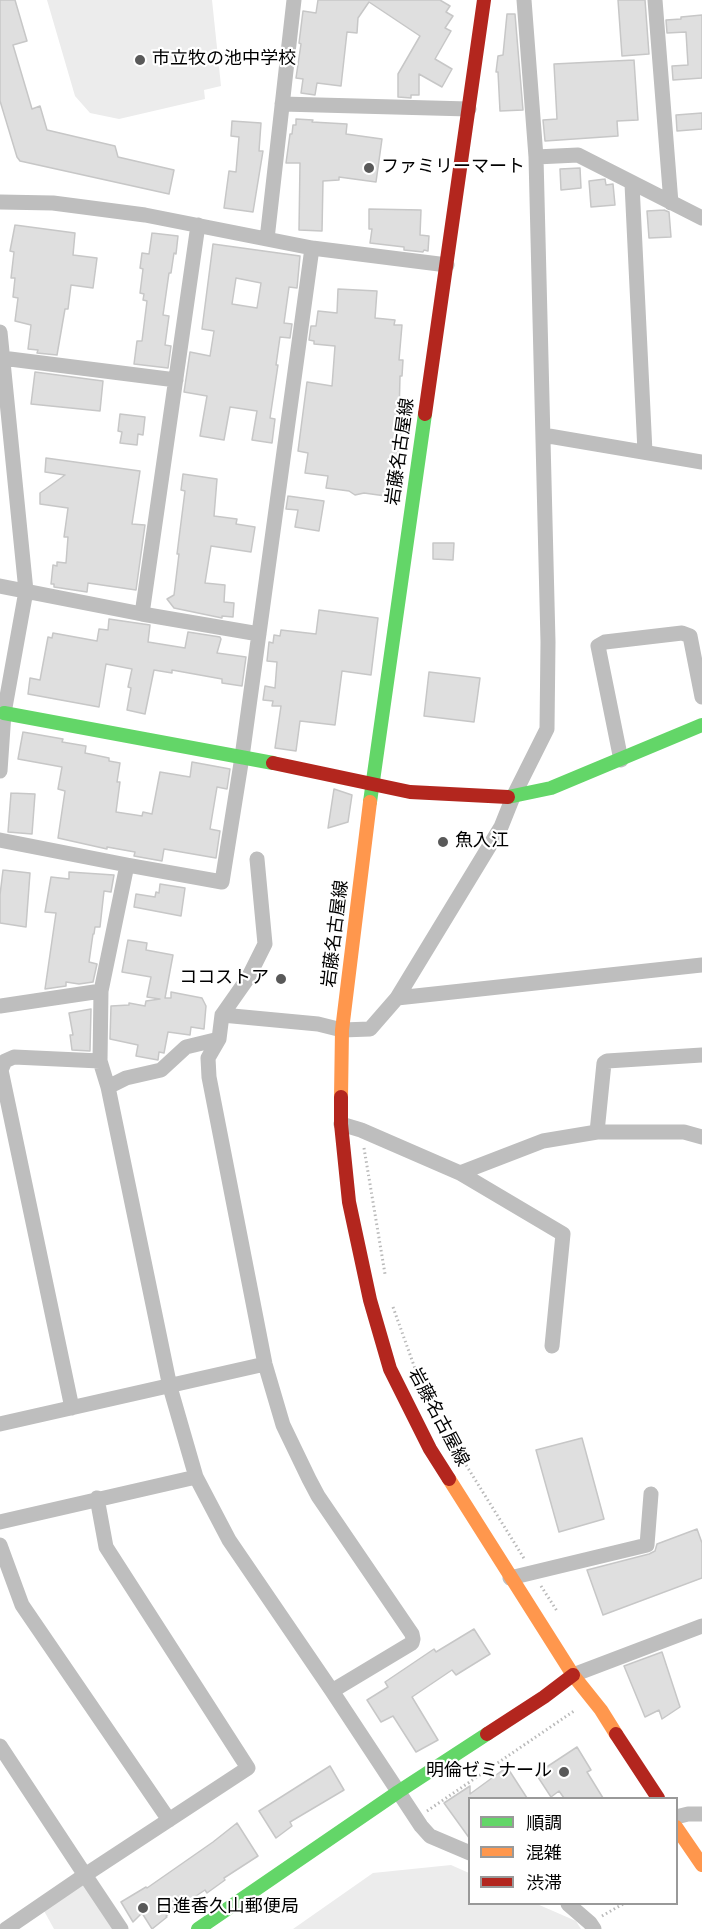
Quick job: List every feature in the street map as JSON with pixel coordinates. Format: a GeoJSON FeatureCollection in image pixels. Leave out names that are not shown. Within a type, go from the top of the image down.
{"type":"FeatureCollection","features":[{"type":"Feature","properties":{"kind":"main road","name":"岩藤名古屋線"},"geometry":{"type":"LineString","coordinates":[[484,0],[372,783],[368,831],[342,1030],[341,1124],[349,1202],[370,1300],[390,1369],[430,1449],[510,1578],[573,1676],[601,1710],[657,1797]]}},
{"type":"Feature","properties":{"kind":"main road"},"geometry":{"type":"LineString","coordinates":[[2,713],[242,757],[410,792],[513,797],[551,788],[702,725]]}},
{"type":"Feature","properties":{"kind":"main road"},"geometry":{"type":"LineString","coordinates":[[198,1929],[573,1676]]}},
{"type":"Feature","properties":{"kind":"main road"},"geometry":{"type":"LineString","coordinates":[[678,1830],[702,1865]]}},
{"type":"Feature","properties":{"kind":"street"},"geometry":{"type":"LineString","coordinates":[[267,239],[294,0]]}},
{"type":"Feature","properties":{"kind":"street"},"geometry":{"type":"LineString","coordinates":[[222,1015],[318,1024],[342,1030],[370,1029],[397,998],[501,827],[513,797],[547,729],[548,642],[536,157],[524,0]]}},
{"type":"Feature","properties":{"kind":"street"},"geometry":{"type":"LineString","coordinates":[[655,0],[671,202]]}},
{"type":"Feature","properties":{"kind":"street"},"geometry":{"type":"LineString","coordinates":[[282,104],[469,109]]}},
{"type":"Feature","properties":{"kind":"street"},"geometry":{"type":"LineString","coordinates":[[536,157],[578,155],[702,218]]}},
{"type":"Feature","properties":{"kind":"street"},"geometry":{"type":"LineString","coordinates":[[632,184],[645,452]]}},
{"type":"Feature","properties":{"kind":"street"},"geometry":{"type":"LineString","coordinates":[[0,202],[53,203],[145,215],[312,248],[447,266]]}},
{"type":"Feature","properties":{"kind":"street"},"geometry":{"type":"LineString","coordinates":[[142,614],[198,225]]}},
{"type":"Feature","properties":{"kind":"street"},"geometry":{"type":"LineString","coordinates":[[0,840],[222,882],[242,757],[312,248]]}},
{"type":"Feature","properties":{"kind":"street"},"geometry":{"type":"LineString","coordinates":[[0,332],[26,591],[2,713],[0,771]]}},
{"type":"Feature","properties":{"kind":"street"},"geometry":{"type":"LineString","coordinates":[[2,358],[176,380]]}},
{"type":"Feature","properties":{"kind":"street"},"geometry":{"type":"LineString","coordinates":[[543,435],[702,462]]}},
{"type":"Feature","properties":{"kind":"street"},"geometry":{"type":"LineString","coordinates":[[0,586],[259,634]]}},
{"type":"Feature","properties":{"kind":"street"},"geometry":{"type":"LineString","coordinates":[[621,760],[598,646],[605,642],[682,633],[690,636],[702,697]]}},
{"type":"Feature","properties":{"kind":"street"},"geometry":{"type":"LineString","coordinates":[[257,860],[265,944],[248,978],[222,1015],[219,1039],[208,1058],[209,1077],[265,1364],[283,1425],[309,1479],[412,1634],[413,1639],[412,1643],[333,1691]]}},
{"type":"Feature","properties":{"kind":"street"},"geometry":{"type":"LineString","coordinates":[[127,865],[101,991],[100,1061],[108,1088],[170,1387],[196,1477],[229,1540],[333,1691],[420,1826],[430,1836],[468,1852]]}},
{"type":"Feature","properties":{"kind":"street"},"geometry":{"type":"LineString","coordinates":[[397,998],[702,965]]}},
{"type":"Feature","properties":{"kind":"street"},"geometry":{"type":"LineString","coordinates":[[0,1006],[101,991]]}},
{"type":"Feature","properties":{"kind":"street"},"geometry":{"type":"LineString","coordinates":[[108,1088],[126,1078],[161,1070],[186,1047],[219,1039]]}},
{"type":"Feature","properties":{"kind":"street"},"geometry":{"type":"LineString","coordinates":[[597,1132],[604,1064],[607,1061],[702,1054]]}},
{"type":"Feature","properties":{"kind":"street"},"geometry":{"type":"LineString","coordinates":[[72,1408],[1,1070],[5,1061],[14,1058],[100,1061]]}},
{"type":"Feature","properties":{"kind":"street"},"geometry":{"type":"LineString","coordinates":[[341,1124],[361,1130],[460,1173],[562,1234],[552,1346]]}},
{"type":"Feature","properties":{"kind":"street"},"geometry":{"type":"LineString","coordinates":[[460,1173],[543,1141],[597,1132],[684,1132],[702,1137]]}},
{"type":"Feature","properties":{"kind":"street"},"geometry":{"type":"LineString","coordinates":[[0,1424],[265,1364]]}},
{"type":"Feature","properties":{"kind":"street"},"geometry":{"type":"LineString","coordinates":[[0,1522],[196,1477]]}},
{"type":"Feature","properties":{"kind":"street"},"geometry":{"type":"LineString","coordinates":[[510,1578],[647,1545],[651,1494]]}},
{"type":"Feature","properties":{"kind":"street"},"geometry":{"type":"LineString","coordinates":[[6,1929],[248,1768],[106,1547],[97,1498]]}},
{"type":"Feature","properties":{"kind":"street"},"geometry":{"type":"LineString","coordinates":[[0,1545],[22,1605],[169,1820]]}},
{"type":"Feature","properties":{"kind":"street"},"geometry":{"type":"LineString","coordinates":[[573,1676],[702,1626]]}},
{"type":"Feature","properties":{"kind":"street"},"geometry":{"type":"LineString","coordinates":[[0,1746],[121,1929]]}},
{"type":"Feature","properties":{"kind":"street"},"geometry":{"type":"LineString","coordinates":[[678,1816],[702,1814]]}},
{"type":"Feature","properties":{"kind":"street"},"geometry":{"type":"LineString","coordinates":[[569,1905],[592,1926]]}},
{"type":"Feature","properties":{"kind":"path"},"geometry":{"type":"LineString","coordinates":[[361,1130],[387,1282]]}},
{"type":"Feature","properties":{"kind":"path"},"geometry":{"type":"LineString","coordinates":[[393,1305],[424,1395]]}},
{"type":"Feature","properties":{"kind":"path"},"geometry":{"type":"LineString","coordinates":[[435,1415],[561,1618]]}},
{"type":"Feature","properties":{"kind":"path"},"geometry":{"type":"LineString","coordinates":[[423,1814],[574,1711]]}},
{"type":"Feature","properties":{"kind":"path"},"geometry":{"type":"LineString","coordinates":[[592,1926],[622,1905]]}},
{"type":"Feature","properties":{"kind":"shaded area"},"geometry":{"type":"Polygon","coordinates":[[[47,0],[212,0],[221,86],[204,90],[205,99],[119,119],[90,113],[75,96],[47,0]]]}},
{"type":"Feature","properties":{"kind":"shaded area"},"geometry":{"type":"Polygon","coordinates":[[[451,1865],[468,1873],[468,1905],[539,1905],[576,1921],[581,1929],[293,1929],[373,1873],[451,1865]]]}},
{"type":"Feature","properties":{"kind":"shaded area"},"geometry":{"type":"Polygon","coordinates":[[[85,1881],[117,1929],[54,1929],[43,1909],[85,1881]]]}},
{"type":"Feature","properties":{"kind":"building"},"geometry":{"type":"Polygon","coordinates":[[[0,0],[15,0],[27,41],[13,45],[32,109],[40,106],[47,130],[115,146],[118,157],[174,170],[169,194],[20,161],[0,101],[0,0]]]}},
{"type":"Feature","properties":{"kind":"building"},"geometry":{"type":"Polygon","coordinates":[[[318,0],[440,0],[450,6],[446,12],[453,16],[445,28],[451,31],[435,59],[452,69],[442,87],[419,74],[419,95],[411,95],[411,98],[398,97],[398,74],[420,36],[369,2],[358,18],[357,33],[347,32],[341,86],[317,83],[315,95],[301,93],[303,79],[296,78],[303,11],[316,13],[318,0]]]}},
{"type":"Feature","properties":{"kind":"building"},"geometry":{"type":"Polygon","coordinates":[[[618,0],[645,0],[649,54],[622,56],[618,0]]]}},
{"type":"Feature","properties":{"kind":"building"},"geometry":{"type":"Polygon","coordinates":[[[507,14],[515,14],[523,110],[500,111],[498,72],[496,72],[498,56],[503,55],[507,14]]]}},
{"type":"Feature","properties":{"kind":"building"},"geometry":{"type":"Polygon","coordinates":[[[702,15],[702,78],[673,80],[672,66],[688,65],[686,32],[667,33],[666,20],[702,15]]]}},
{"type":"Feature","properties":{"kind":"building"},"geometry":{"type":"Polygon","coordinates":[[[634,60],[638,120],[617,121],[618,136],[545,141],[543,120],[557,119],[554,64],[634,60]]]}},
{"type":"Feature","properties":{"kind":"building"},"geometry":{"type":"Polygon","coordinates":[[[702,113],[702,129],[677,131],[676,115],[702,113]]]}},
{"type":"Feature","properties":{"kind":"building"},"geometry":{"type":"Polygon","coordinates":[[[296,119],[347,124],[346,134],[382,139],[376,182],[339,177],[339,180],[323,181],[322,231],[299,230],[300,163],[286,163],[290,134],[292,134],[293,125],[296,125],[296,119]]]}},
{"type":"Feature","properties":{"kind":"building"},"geometry":{"type":"Polygon","coordinates":[[[232,121],[261,123],[259,151],[263,151],[253,212],[224,208],[229,171],[236,172],[239,137],[231,136],[232,121]]]}},
{"type":"Feature","properties":{"kind":"building"},"geometry":{"type":"Polygon","coordinates":[[[580,168],[581,188],[561,190],[560,169],[580,168]]]}},
{"type":"Feature","properties":{"kind":"building"},"geometry":{"type":"Polygon","coordinates":[[[605,179],[606,185],[613,184],[615,205],[591,207],[589,181],[605,179]]]}},
{"type":"Feature","properties":{"kind":"building"},"geometry":{"type":"Polygon","coordinates":[[[369,209],[421,210],[420,235],[429,236],[428,251],[404,250],[404,247],[370,243],[372,229],[369,229],[369,209]]]}},
{"type":"Feature","properties":{"kind":"building"},"geometry":{"type":"Polygon","coordinates":[[[647,211],[669,212],[671,237],[649,238],[647,211]]]}},
{"type":"Feature","properties":{"kind":"building"},"geometry":{"type":"Polygon","coordinates":[[[15,225],[75,233],[73,255],[97,258],[93,288],[71,285],[57,355],[37,353],[38,350],[28,349],[31,325],[15,321],[18,298],[13,297],[15,278],[11,278],[14,252],[10,251],[15,225]]]}},
{"type":"Feature","properties":{"kind":"building"},"geometry":{"type":"Polygon","coordinates":[[[152,233],[178,236],[176,254],[174,253],[171,273],[169,273],[163,315],[169,316],[165,345],[171,346],[168,368],[134,364],[137,341],[142,341],[147,301],[143,300],[144,294],[140,293],[142,253],[149,254],[152,233]]]}},
{"type":"Feature","properties":{"kind":"building"},"geometry":{"type":"Polygon","coordinates":[[[213,244],[300,256],[297,288],[289,287],[284,323],[292,324],[290,338],[280,337],[270,418],[275,419],[272,443],[252,440],[257,411],[230,407],[224,440],[200,436],[207,396],[184,392],[190,352],[210,356],[214,331],[202,329],[213,244]],[[236,278],[232,304],[257,308],[261,283],[236,278]]]}},
{"type":"Feature","properties":{"kind":"building"},"geometry":{"type":"Polygon","coordinates":[[[338,289],[377,291],[375,318],[395,320],[394,325],[402,325],[399,360],[403,360],[402,376],[400,376],[399,417],[403,417],[393,497],[364,493],[355,495],[349,491],[326,488],[328,476],[305,473],[308,453],[298,451],[307,382],[332,386],[335,346],[314,344],[314,341],[309,340],[311,326],[316,326],[318,311],[337,313],[338,289]]]}},
{"type":"Feature","properties":{"kind":"building"},"geometry":{"type":"Polygon","coordinates":[[[35,372],[103,381],[100,411],[31,404],[35,372]]]}},
{"type":"Feature","properties":{"kind":"building"},"geometry":{"type":"Polygon","coordinates":[[[120,414],[145,417],[143,435],[138,434],[137,445],[120,443],[122,432],[118,431],[120,414]]]}},
{"type":"Feature","properties":{"kind":"building"},"geometry":{"type":"Polygon","coordinates":[[[46,458],[140,471],[132,524],[145,525],[136,590],[88,583],[87,592],[54,587],[54,584],[51,584],[53,565],[57,566],[57,562],[66,563],[68,537],[64,537],[68,508],[40,504],[40,493],[65,475],[45,472],[46,458]]]}},
{"type":"Feature","properties":{"kind":"building"},"geometry":{"type":"Polygon","coordinates":[[[183,474],[217,479],[214,516],[237,519],[236,524],[255,527],[251,552],[211,546],[205,583],[225,585],[224,602],[234,603],[233,617],[222,616],[222,618],[174,608],[167,599],[174,595],[185,491],[181,490],[183,474]]]}},
{"type":"Feature","properties":{"kind":"building"},"geometry":{"type":"Polygon","coordinates":[[[288,496],[324,501],[319,531],[295,527],[298,510],[286,509],[288,496]]]}},
{"type":"Feature","properties":{"kind":"building"},"geometry":{"type":"Polygon","coordinates":[[[433,543],[454,543],[453,560],[433,559],[433,543]]]}},
{"type":"Feature","properties":{"kind":"building"},"geometry":{"type":"Polygon","coordinates":[[[319,610],[378,618],[371,675],[342,671],[335,725],[300,721],[296,751],[275,748],[281,706],[272,706],[273,701],[263,700],[265,686],[275,688],[277,662],[267,661],[269,642],[273,643],[274,635],[280,636],[281,630],[316,634],[319,610]]]}},
{"type":"Feature","properties":{"kind":"building"},"geometry":{"type":"Polygon","coordinates":[[[109,619],[150,625],[148,642],[185,648],[188,632],[220,637],[217,653],[246,657],[242,686],[222,683],[222,679],[172,670],[172,673],[154,670],[145,714],[127,710],[132,669],[106,664],[99,707],[28,694],[30,678],[40,680],[48,637],[52,638],[53,633],[97,641],[99,629],[108,630],[109,619]]]}},
{"type":"Feature","properties":{"kind":"building"},"geometry":{"type":"Polygon","coordinates":[[[429,672],[480,678],[474,722],[424,716],[429,672]]]}},
{"type":"Feature","properties":{"kind":"building"},"geometry":{"type":"Polygon","coordinates":[[[23,732],[63,739],[62,742],[86,746],[85,753],[120,763],[116,812],[142,816],[143,812],[152,814],[160,772],[190,777],[192,762],[230,769],[227,789],[217,787],[210,829],[220,831],[216,858],[164,849],[162,861],[134,856],[135,852],[107,847],[107,849],[58,838],[65,791],[58,789],[62,767],[18,759],[23,732]]]}},
{"type":"Feature","properties":{"kind":"building"},"geometry":{"type":"Polygon","coordinates":[[[334,789],[352,795],[348,822],[328,828],[334,789]]]}},
{"type":"Feature","properties":{"kind":"building"},"geometry":{"type":"Polygon","coordinates":[[[11,793],[35,794],[32,834],[8,832],[11,793]]]}},
{"type":"Feature","properties":{"kind":"building"},"geometry":{"type":"Polygon","coordinates":[[[3,870],[30,873],[26,927],[0,923],[3,870]]]}},
{"type":"Feature","properties":{"kind":"building"},"geometry":{"type":"Polygon","coordinates":[[[69,872],[114,875],[111,892],[104,891],[100,927],[95,927],[93,934],[89,962],[97,964],[93,982],[79,984],[66,982],[66,986],[45,989],[56,913],[45,912],[51,877],[69,879],[69,872]]]}},
{"type":"Feature","properties":{"kind":"building"},"geometry":{"type":"Polygon","coordinates":[[[160,884],[185,888],[181,916],[134,907],[136,894],[155,897],[156,892],[159,893],[160,884]]]}},
{"type":"Feature","properties":{"kind":"building"},"geometry":{"type":"Polygon","coordinates":[[[128,940],[147,943],[146,950],[173,955],[165,998],[171,998],[171,992],[202,998],[206,1006],[204,1029],[191,1027],[190,1035],[168,1032],[164,1053],[159,1052],[158,1060],[136,1056],[138,1045],[110,1039],[111,1006],[129,1005],[129,1003],[145,1006],[146,1001],[160,999],[147,997],[151,977],[122,972],[128,940]]]}},
{"type":"Feature","properties":{"kind":"building"},"geometry":{"type":"Polygon","coordinates":[[[91,1009],[90,1051],[72,1050],[70,1035],[73,1035],[69,1013],[91,1009]]]}},
{"type":"Feature","properties":{"kind":"building"},"geometry":{"type":"Polygon","coordinates":[[[582,1438],[604,1519],[559,1532],[536,1450],[582,1438]]]}},
{"type":"Feature","properties":{"kind":"building"},"geometry":{"type":"Polygon","coordinates":[[[697,1529],[702,1543],[702,1578],[603,1615],[587,1570],[649,1554],[655,1551],[657,1544],[697,1529]]]}},
{"type":"Feature","properties":{"kind":"building"},"geometry":{"type":"Polygon","coordinates":[[[474,1629],[490,1654],[456,1675],[452,1670],[412,1697],[438,1740],[416,1752],[393,1716],[381,1722],[367,1700],[388,1687],[385,1682],[434,1649],[436,1652],[474,1629]]]}},
{"type":"Feature","properties":{"kind":"building"},"geometry":{"type":"Polygon","coordinates":[[[662,1652],[680,1707],[662,1719],[659,1710],[645,1717],[624,1666],[662,1652]]]}},
{"type":"Feature","properties":{"kind":"building","name":"明倫ゼミナール"},"geometry":{"type":"Polygon","coordinates":[[[577,1747],[591,1770],[587,1772],[602,1797],[563,1797],[559,1791],[551,1797],[536,1774],[577,1747]]]}},
{"type":"Feature","properties":{"kind":"building"},"geometry":{"type":"Polygon","coordinates":[[[330,1766],[344,1790],[290,1822],[292,1826],[276,1838],[259,1811],[330,1766]]]}},
{"type":"Feature","properties":{"kind":"building"},"geometry":{"type":"Polygon","coordinates":[[[507,1767],[526,1797],[468,1797],[468,1836],[444,1803],[470,1786],[470,1794],[507,1767]]]}},
{"type":"Feature","properties":{"kind":"building"},"geometry":{"type":"Polygon","coordinates":[[[237,1823],[258,1856],[224,1878],[225,1880],[207,1893],[205,1890],[166,1916],[152,1929],[142,1913],[133,1922],[121,1902],[147,1888],[237,1823]]]}},
{"type":"Feature","properties":{"kind":"traffic: fast"},"geometry":{"type":"LineString","coordinates":[[370,802],[425,414]]}},
{"type":"Feature","properties":{"kind":"traffic: fast"},"geometry":{"type":"LineString","coordinates":[[4,713],[273,763]]}},
{"type":"Feature","properties":{"kind":"traffic: fast"},"geometry":{"type":"LineString","coordinates":[[508,797],[551,788],[702,725]]}},
{"type":"Feature","properties":{"kind":"traffic: fast"},"geometry":{"type":"LineString","coordinates":[[198,1929],[487,1734]]}},
{"type":"Feature","properties":{"kind":"traffic: slow"},"geometry":{"type":"LineString","coordinates":[[341,1097],[342,1030],[370,802]]}},
{"type":"Feature","properties":{"kind":"traffic: slow"},"geometry":{"type":"LineString","coordinates":[[449,1479],[573,1675],[601,1710],[616,1734]]}},
{"type":"Feature","properties":{"kind":"traffic: slow"},"geometry":{"type":"LineString","coordinates":[[678,1830],[702,1865]]}},
{"type":"Feature","properties":{"kind":"traffic: jam"},"geometry":{"type":"LineString","coordinates":[[425,414],[484,0]]}},
{"type":"Feature","properties":{"kind":"traffic: jam"},"geometry":{"type":"LineString","coordinates":[[273,763],[410,792],[508,797]]}},
{"type":"Feature","properties":{"kind":"traffic: jam"},"geometry":{"type":"LineString","coordinates":[[341,1097],[341,1124],[349,1202],[370,1300],[390,1369],[430,1449],[449,1479]]}},
{"type":"Feature","properties":{"kind":"traffic: jam"},"geometry":{"type":"LineString","coordinates":[[487,1734],[573,1675]]}},
{"type":"Feature","properties":{"kind":"traffic: jam"},"geometry":{"type":"LineString","coordinates":[[616,1734],[657,1797]]}},
{"type":"Feature","properties":{"kind":"place","name":"市立牧の池中学校"},"geometry":{"type":"Point","coordinates":[140,60]}},
{"type":"Feature","properties":{"kind":"place","name":"ファミリーマート"},"geometry":{"type":"Point","coordinates":[369,168]}},
{"type":"Feature","properties":{"kind":"place","name":"魚入江"},"geometry":{"type":"Point","coordinates":[443,842]}},
{"type":"Feature","properties":{"kind":"place","name":"ココストア"},"geometry":{"type":"Point","coordinates":[281,979]}},
{"type":"Feature","properties":{"kind":"place","name":"明倫ゼミナール"},"geometry":{"type":"Point","coordinates":[564,1772]}},
{"type":"Feature","properties":{"kind":"place","name":"日進香久山郵便局"},"geometry":{"type":"Point","coordinates":[143,1908]}}]}
